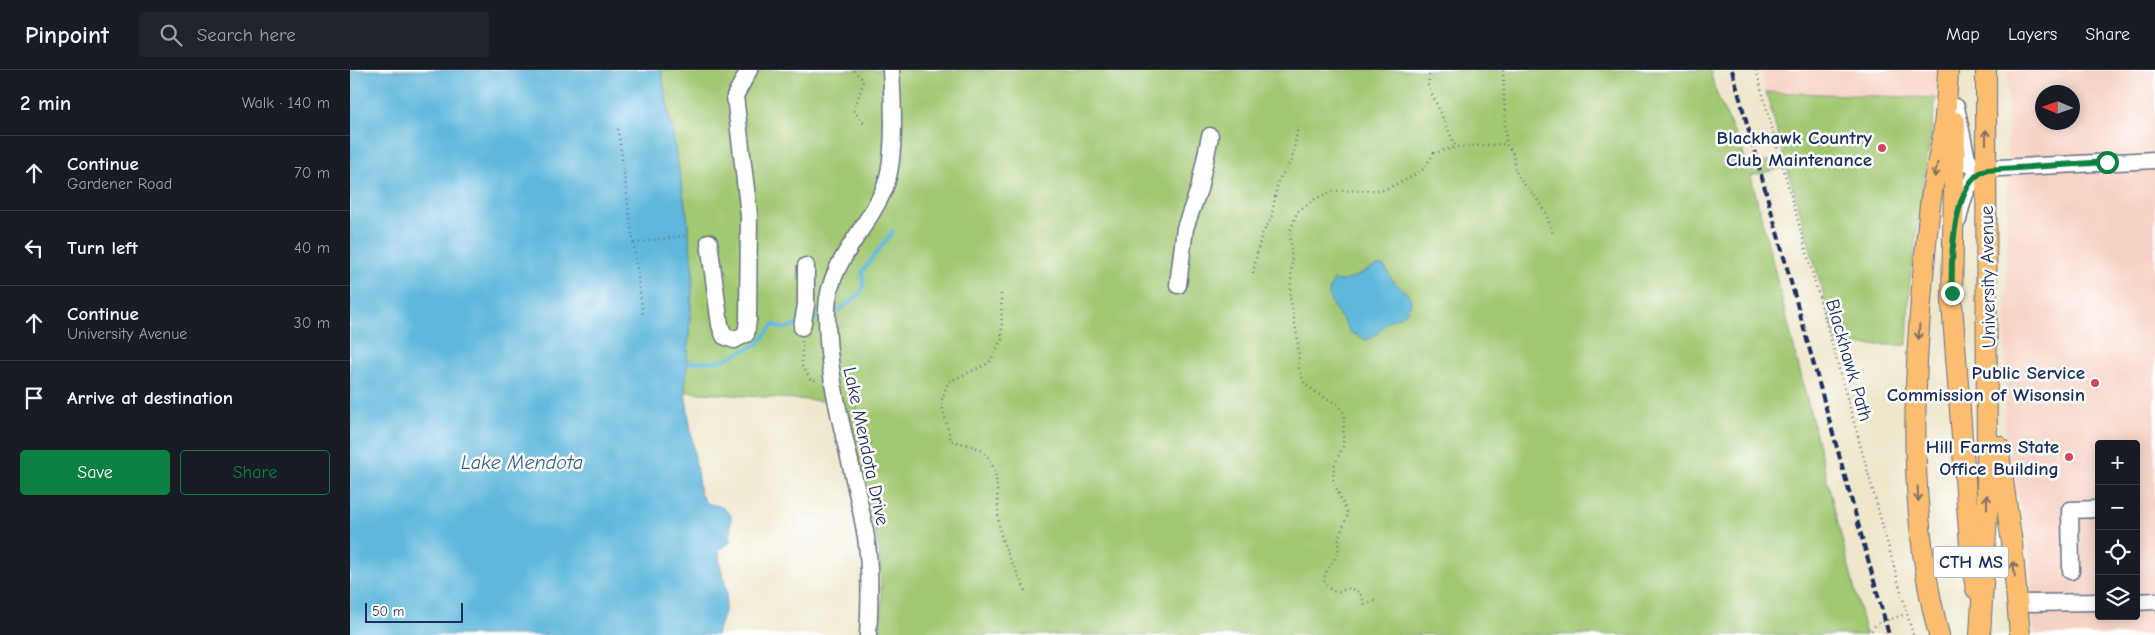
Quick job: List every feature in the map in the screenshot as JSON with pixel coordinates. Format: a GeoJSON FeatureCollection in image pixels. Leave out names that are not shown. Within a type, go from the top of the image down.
{"type":"FeatureCollection","features":[{"type":"Feature","properties":{"kind":"main road"},"geometry":{"type":"LineString","coordinates":[[1939,635],[1930,592],[1918,507],[1916,436],[1922,283],[1932,188],[1943,135],[1948,70]]}},
{"type":"Feature","properties":{"kind":"main road","name":"University Avenue"},"geometry":{"type":"LineString","coordinates":[[1956,70],[1952,244],[1953,323],[1972,569],[1980,603]]}},
{"type":"Feature","properties":{"kind":"main road","name":"University Avenue"},"geometry":{"type":"LineString","coordinates":[[1980,635],[1980,603],[1987,546],[1986,70]]}},
{"type":"Feature","properties":{"kind":"main road"},"geometry":{"type":"LineString","coordinates":[[1988,379],[2012,543],[2020,635]]}},
{"type":"Feature","properties":{"kind":"street"},"geometry":{"type":"LineString","coordinates":[[709,242],[720,325],[724,336],[734,340],[746,334],[748,320],[749,215],[736,96],[749,70]]}},
{"type":"Feature","properties":{"kind":"street","name":"Lake Mendota Drive"},"geometry":{"type":"LineString","coordinates":[[868,635],[870,575],[866,538],[835,403],[830,368],[828,315],[829,292],[835,275],[884,187],[890,168],[892,148],[891,70]]}},
{"type":"Feature","properties":{"kind":"street"},"geometry":{"type":"LineString","coordinates":[[1956,107],[1967,159],[1972,166],[1986,170],[2155,160]]}},
{"type":"Feature","properties":{"kind":"street"},"geometry":{"type":"LineString","coordinates":[[1178,285],[1185,228],[1199,189],[1210,136]]}},
{"type":"Feature","properties":{"kind":"street"},"geometry":{"type":"LineString","coordinates":[[1952,244],[1968,188],[1976,175],[1986,170]]}},
{"type":"Feature","properties":{"kind":"street"},"geometry":{"type":"LineString","coordinates":[[804,323],[806,266]]}},
{"type":"Feature","properties":{"kind":"street"},"geometry":{"type":"LineString","coordinates":[[2070,571],[2070,510],[2095,510]]}},
{"type":"Feature","properties":{"kind":"street"},"geometry":{"type":"LineString","coordinates":[[2140,602],[2155,601]]}},
{"type":"Feature","properties":{"kind":"street"},"geometry":{"type":"LineString","coordinates":[[2018,603],[2095,602]]}},
{"type":"Feature","properties":{"kind":"path"},"geometry":{"type":"LineString","coordinates":[[854,70],[863,80],[862,94],[856,102],[854,112],[866,126]]}},
{"type":"Feature","properties":{"kind":"path"},"geometry":{"type":"LineString","coordinates":[[1430,70],[1428,85],[1456,147]]}},
{"type":"Feature","properties":{"kind":"path"},"geometry":{"type":"LineString","coordinates":[[1503,70],[1506,144],[1514,154],[1513,166],[1519,179],[1538,200],[1549,220],[1553,235]]}},
{"type":"Feature","properties":{"kind":"path","name":"Blackhawk Path"},"geometry":{"type":"LineString","coordinates":[[1756,70],[1912,635]]}},
{"type":"Feature","properties":{"kind":"path"},"geometry":{"type":"LineString","coordinates":[[1253,273],[1261,236],[1271,219],[1278,182],[1292,160],[1298,126]]}},
{"type":"Feature","properties":{"kind":"path"},"geometry":{"type":"LineString","coordinates":[[618,129],[643,315]]}},
{"type":"Feature","properties":{"kind":"path"},"geometry":{"type":"LineString","coordinates":[[1375,601],[1365,604],[1360,593],[1349,588],[1339,592],[1332,591],[1324,582],[1325,574],[1338,553],[1339,537],[1348,514],[1333,481],[1334,466],[1343,447],[1344,413],[1337,404],[1320,395],[1304,383],[1299,368],[1298,340],[1290,297],[1292,262],[1290,232],[1297,212],[1315,199],[1333,192],[1383,190],[1404,181],[1424,169],[1434,153],[1456,147],[1506,144]]}},
{"type":"Feature","properties":{"kind":"path"},"geometry":{"type":"LineString","coordinates":[[634,243],[689,234]]}},
{"type":"Feature","properties":{"kind":"path"},"geometry":{"type":"LineString","coordinates":[[1001,294],[1002,339],[989,364],[948,382],[941,402],[951,441],[979,448],[989,460],[996,476],[1000,533],[1026,592]]}},
{"type":"Feature","properties":{"kind":"path"},"geometry":{"type":"LineString","coordinates":[[1869,635],[1876,624],[1906,614]]}},
{"type":"Feature","properties":{"kind":"shaded area"},"geometry":{"type":"Polygon","coordinates":[[[1760,70],[1937,70],[1936,98],[1766,92],[1760,70]]]}},
{"type":"Feature","properties":{"kind":"shaded area"},"geometry":{"type":"Polygon","coordinates":[[[2008,70],[2155,70],[2155,635],[2034,635],[2031,561],[2005,433],[2008,70]]]}},
{"type":"Feature","properties":{"kind":"green space"},"geometry":{"type":"Polygon","coordinates":[[[661,70],[1710,70],[1715,90],[1749,166],[1784,157],[1766,92],[1936,98],[1910,280],[1907,345],[1838,345],[1787,167],[1751,176],[1866,635],[879,635],[882,604],[879,547],[841,402],[685,392],[693,275],[687,216],[661,70]]]}},
{"type":"Feature","properties":{"kind":"water","name":"Lake Mendota"},"geometry":{"type":"Polygon","coordinates":[[[350,70],[661,70],[687,216],[693,275],[685,392],[700,493],[706,503],[722,507],[731,515],[730,543],[719,549],[720,564],[727,594],[724,612],[716,635],[350,635],[350,70]]]}},
{"type":"Feature","properties":{"kind":"water"},"geometry":{"type":"Polygon","coordinates":[[[1381,265],[1387,270],[1392,280],[1408,294],[1411,303],[1402,316],[1390,320],[1378,333],[1366,340],[1350,332],[1331,302],[1329,290],[1334,280],[1347,280],[1381,265]]]}},
{"type":"Feature","properties":{"kind":"waterway"},"geometry":{"type":"LineString","coordinates":[[831,313],[841,309],[860,293],[863,287],[862,272],[893,231]]}},
{"type":"Feature","properties":{"kind":"waterway"},"geometry":{"type":"LineString","coordinates":[[808,320],[822,316]]}},
{"type":"Feature","properties":{"kind":"waterway"},"geometry":{"type":"LineString","coordinates":[[683,363],[721,361],[758,344],[774,324],[780,328],[799,324]]}},
{"type":"Feature","properties":{"kind":"railway"},"geometry":{"type":"LineString","coordinates":[[1732,70],[1889,635]]}},
{"type":"Feature","properties":{"kind":"place","name":"Blackhawk Country Club Maintenance"},"geometry":{"type":"Point","coordinates":[1882,148]}},
{"type":"Feature","properties":{"kind":"place","name":"Public Service Commission of Wisonsin"},"geometry":{"type":"Point","coordinates":[2095,383]}},
{"type":"Feature","properties":{"kind":"place","name":"Hill Farms State Office Building"},"geometry":{"type":"Point","coordinates":[2069,457]}},
{"type":"Feature","properties":{"kind":"route"},"geometry":{"type":"LineString","coordinates":[[1952,293],[1952,244],[1960,208],[1976,175],[1986,170],[2107,162]]}}]}
